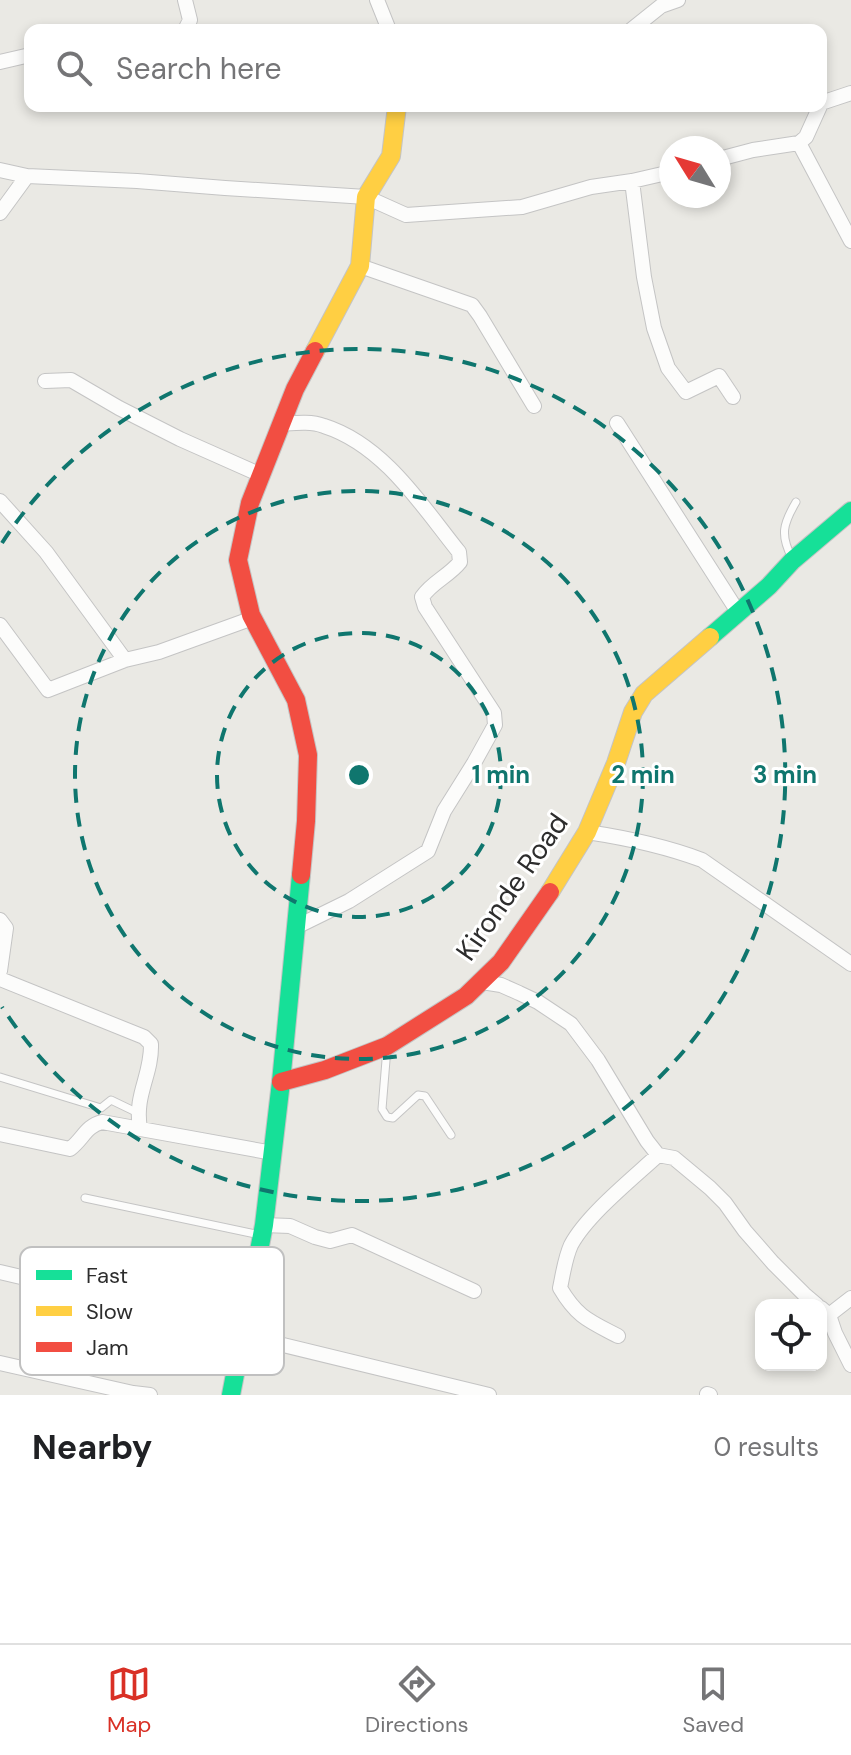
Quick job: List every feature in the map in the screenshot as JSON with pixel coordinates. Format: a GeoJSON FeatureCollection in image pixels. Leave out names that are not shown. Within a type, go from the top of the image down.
{"type":"FeatureCollection","features":[{"type":"Feature","properties":{"kind":"street"},"geometry":{"type":"LineString","coordinates":[[185,0],[190,20],[188,24]]}},
{"type":"Feature","properties":{"kind":"street"},"geometry":{"type":"LineString","coordinates":[[377,0],[387,24]]}},
{"type":"Feature","properties":{"kind":"street"},"geometry":{"type":"LineString","coordinates":[[638,24],[661,6],[678,0]]}},
{"type":"Feature","properties":{"kind":"street"},"geometry":{"type":"LineString","coordinates":[[0,62],[24,56]]}},
{"type":"Feature","properties":{"kind":"street"},"geometry":{"type":"LineString","coordinates":[[827,102],[851,93]]}},
{"type":"Feature","properties":{"kind":"street"},"geometry":{"type":"LineString","coordinates":[[260,1247],[281,1082],[306,821],[308,755],[296,700],[253,618],[238,560],[250,503],[295,389],[360,266],[366,197],[391,156],[396,112]]}},
{"type":"Feature","properties":{"kind":"street"},"geometry":{"type":"LineString","coordinates":[[731,156],[799,143],[806,137],[817,112]]}},
{"type":"Feature","properties":{"kind":"street"},"geometry":{"type":"LineString","coordinates":[[799,143],[851,241]]}},
{"type":"Feature","properties":{"kind":"street"},"geometry":{"type":"LineString","coordinates":[[0,170],[27,176],[366,197],[406,215],[522,207],[591,187],[659,175]]}},
{"type":"Feature","properties":{"kind":"street"},"geometry":{"type":"LineString","coordinates":[[0,213],[27,176]]}},
{"type":"Feature","properties":{"kind":"street"},"geometry":{"type":"LineString","coordinates":[[632,181],[644,277],[654,328],[668,368],[686,392],[719,376],[733,397]]}},
{"type":"Feature","properties":{"kind":"street"},"geometry":{"type":"LineString","coordinates":[[360,266],[472,305],[534,406]]}},
{"type":"Feature","properties":{"kind":"street"},"geometry":{"type":"LineString","coordinates":[[45,381],[71,380],[180,439],[261,475]]}},
{"type":"Feature","properties":{"kind":"street"},"geometry":{"type":"LineString","coordinates":[[617,423],[738,612]]}},
{"type":"Feature","properties":{"kind":"street"},"geometry":{"type":"LineString","coordinates":[[281,424],[323,425],[370,450],[411,492],[459,552],[460,562],[429,587],[422,597],[425,607],[494,713],[495,725],[444,811],[428,851],[349,901],[296,927]]}},
{"type":"Feature","properties":{"kind":"street"},"geometry":{"type":"LineString","coordinates":[[0,501],[46,552],[125,660]]}},
{"type":"Feature","properties":{"kind":"street","name":"Kironde Road"},"geometry":{"type":"LineString","coordinates":[[281,1082],[325,1070],[387,1046],[466,996],[482,982],[508,952],[587,832],[633,712],[644,694],[851,511]]}},
{"type":"Feature","properties":{"kind":"street"},"geometry":{"type":"LineString","coordinates":[[0,625],[48,690],[125,660],[159,652],[253,618]]}},
{"type":"Feature","properties":{"kind":"street"},"geometry":{"type":"LineString","coordinates":[[587,832],[662,846],[702,860],[851,964]]}},
{"type":"Feature","properties":{"kind":"street"},"geometry":{"type":"LineString","coordinates":[[0,920],[6,928],[0,971]]}},
{"type":"Feature","properties":{"kind":"street"},"geometry":{"type":"LineString","coordinates":[[0,979],[144,1037],[151,1044],[150,1065],[140,1097],[140,1128]]}},
{"type":"Feature","properties":{"kind":"street"},"geometry":{"type":"LineString","coordinates":[[482,982],[501,985],[519,993],[556,1012],[571,1024],[598,1060],[658,1155],[674,1158],[710,1188],[773,1263],[810,1299]]}},
{"type":"Feature","properties":{"kind":"street"},"geometry":{"type":"LineString","coordinates":[[0,1134],[70,1149],[79,1142],[85,1131],[102,1122],[273,1153]]}},
{"type":"Feature","properties":{"kind":"street"},"geometry":{"type":"LineString","coordinates":[[618,1336],[583,1318],[569,1304],[560,1288],[564,1267],[570,1247],[584,1224],[658,1155]]}},
{"type":"Feature","properties":{"kind":"street"},"geometry":{"type":"LineString","coordinates":[[263,1230],[290,1226],[330,1241],[352,1235],[474,1291]]}},
{"type":"Feature","properties":{"kind":"street"},"geometry":{"type":"LineString","coordinates":[[0,1272],[20,1277]]}},
{"type":"Feature","properties":{"kind":"street"},"geometry":{"type":"LineString","coordinates":[[827,1307],[851,1298]]}},
{"type":"Feature","properties":{"kind":"street"},"geometry":{"type":"LineString","coordinates":[[827,1318],[851,1365]]}},
{"type":"Feature","properties":{"kind":"street"},"geometry":{"type":"LineString","coordinates":[[284,1345],[489,1395]]}},
{"type":"Feature","properties":{"kind":"street"},"geometry":{"type":"LineString","coordinates":[[0,1363],[20,1368]]}},
{"type":"Feature","properties":{"kind":"street"},"geometry":{"type":"LineString","coordinates":[[53,1375],[150,1395]]}},
{"type":"Feature","properties":{"kind":"street"},"geometry":{"type":"LineString","coordinates":[[231,1395],[235,1375]]}},
{"type":"Feature","properties":{"kind":"lane"},"geometry":{"type":"LineString","coordinates":[[793,560],[784,541],[786,523],[796,502]]}},
{"type":"Feature","properties":{"kind":"lane"},"geometry":{"type":"LineString","coordinates":[[387,1046],[382,1109],[387,1117],[393,1118],[418,1095],[425,1096],[451,1135]]}},
{"type":"Feature","properties":{"kind":"lane"},"geometry":{"type":"LineString","coordinates":[[0,1077],[101,1108],[111,1100],[138,1113]]}},
{"type":"Feature","properties":{"kind":"lane"},"geometry":{"type":"LineString","coordinates":[[85,1198],[263,1230]]}},
{"type":"Feature","properties":{"kind":"traffic: fast"},"geometry":{"type":"LineString","coordinates":[[710,637],[851,511]]}},
{"type":"Feature","properties":{"kind":"traffic: fast"},"geometry":{"type":"LineString","coordinates":[[260,1247],[281,1082],[301,875]]}},
{"type":"Feature","properties":{"kind":"traffic: fast"},"geometry":{"type":"LineString","coordinates":[[231,1395],[235,1375]]}},
{"type":"Feature","properties":{"kind":"traffic: slow"},"geometry":{"type":"LineString","coordinates":[[315,351],[360,266],[366,197],[391,156],[396,112]]}},
{"type":"Feature","properties":{"kind":"traffic: slow"},"geometry":{"type":"LineString","coordinates":[[550,892],[587,832],[633,712],[644,694],[710,637]]}},
{"type":"Feature","properties":{"kind":"traffic: jam"},"geometry":{"type":"LineString","coordinates":[[301,875],[308,755],[296,700],[251,615],[238,560],[250,503],[295,389],[315,351]]}},
{"type":"Feature","properties":{"kind":"traffic: jam"},"geometry":{"type":"LineString","coordinates":[[281,1082],[325,1070],[387,1046],[466,996],[501,962],[550,892]]}}]}
